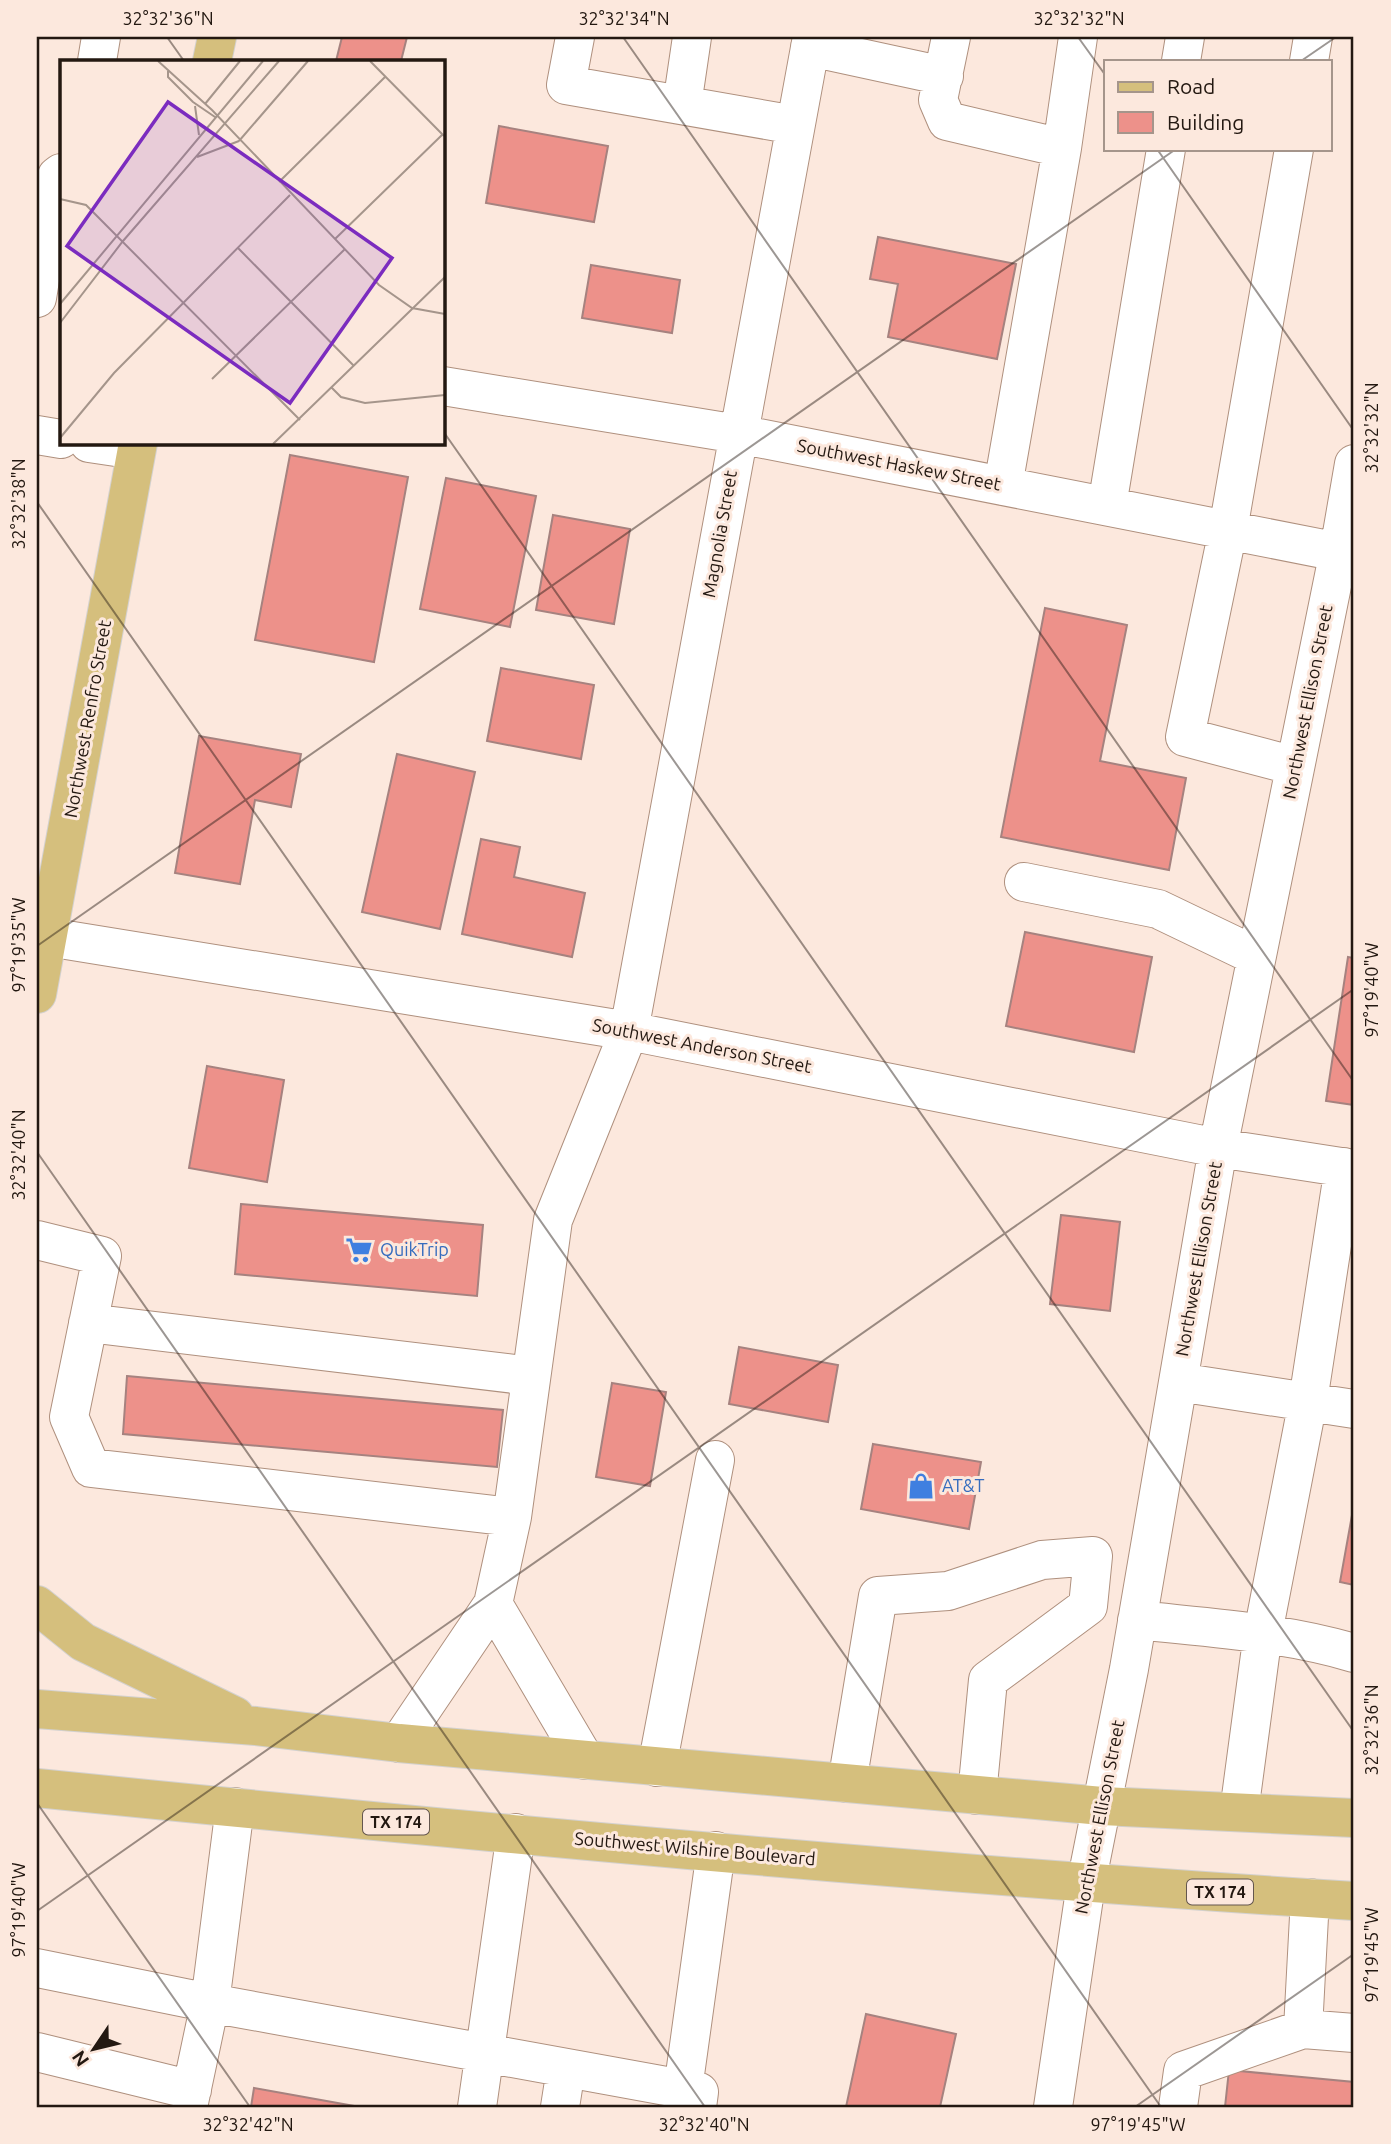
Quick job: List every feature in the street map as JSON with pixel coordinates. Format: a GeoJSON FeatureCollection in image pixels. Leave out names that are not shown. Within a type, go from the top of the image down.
{"type":"FeatureCollection","features":[{"type":"Feature","properties":{"kind":"main road"},"geometry":{"type":"LineString","coordinates":[[212,60],[217,37]]}},
{"type":"Feature","properties":{"kind":"main road","name":"Northwest Renfro Street"},"geometry":{"type":"LineString","coordinates":[[37,994],[137,446]]}},
{"type":"Feature","properties":{"kind":"main road"},"geometry":{"type":"LineString","coordinates":[[37,1605],[83,1642],[256,1726]]}},
{"type":"Feature","properties":{"kind":"main road"},"geometry":{"type":"LineString","coordinates":[[37,1709],[256,1726],[399,1743],[1102,1806],[1354,1818]]}},
{"type":"Feature","properties":{"kind":"main road","name":"Southwest Wilshire Boulevard"},"geometry":{"type":"LineString","coordinates":[[37,1788],[1086,1884],[1354,1900]]}},
{"type":"Feature","properties":{"kind":"main road"},"geometry":{"type":"LineString","coordinates":[[37,1813],[78,1792]]}},
{"type":"Feature","properties":{"kind":"street"},"geometry":{"type":"LineString","coordinates":[[97,60],[101,37]]}},
{"type":"Feature","properties":{"kind":"street"},"geometry":{"type":"LineString","coordinates":[[575,37],[566,85],[795,125]]}},
{"type":"Feature","properties":{"kind":"street"},"geometry":{"type":"LineString","coordinates":[[682,105],[692,37]]}},
{"type":"Feature","properties":{"kind":"street"},"geometry":{"type":"LineString","coordinates":[[951,37],[938,100],[947,121],[1062,148]]}},
{"type":"Feature","properties":{"kind":"street"},"geometry":{"type":"LineString","coordinates":[[1003,486],[1062,148],[1078,37]]}},
{"type":"Feature","properties":{"kind":"street"},"geometry":{"type":"LineString","coordinates":[[1181,60],[1185,37]]}},
{"type":"Feature","properties":{"kind":"street"},"geometry":{"type":"LineString","coordinates":[[1308,60],[1313,37]]}},
{"type":"Feature","properties":{"kind":"street"},"geometry":{"type":"LineString","coordinates":[[811,42],[944,76]]}},
{"type":"Feature","properties":{"kind":"street","name":"Magnolia Street"},"geometry":{"type":"LineString","coordinates":[[493,1605],[512,1517],[553,1220],[629,1031],[811,42]]}},
{"type":"Feature","properties":{"kind":"street"},"geometry":{"type":"LineString","coordinates":[[1107,506],[1166,150]]}},
{"type":"Feature","properties":{"kind":"street"},"geometry":{"type":"LineString","coordinates":[[1294,150],[1228,530],[1185,737],[1295,766]]}},
{"type":"Feature","properties":{"kind":"street"},"geometry":{"type":"LineString","coordinates":[[37,298],[57,176],[60,174]]}},
{"type":"Feature","properties":{"kind":"street","name":"Southwest Haskew Street"},"geometry":{"type":"LineString","coordinates":[[444,386],[738,434],[1346,553]]}},
{"type":"Feature","properties":{"kind":"street"},"geometry":{"type":"LineString","coordinates":[[37,435],[60,439]]}},
{"type":"Feature","properties":{"kind":"street"},"geometry":{"type":"LineString","coordinates":[[105,444],[137,446]]}},
{"type":"Feature","properties":{"kind":"street","name":"Northwest Ellison Street"},"geometry":{"type":"LineString","coordinates":[[1052,2107],[1086,1884],[1137,1620],[1218,1147],[1295,766],[1346,553],[1354,464]]}},
{"type":"Feature","properties":{"kind":"street"},"geometry":{"type":"LineString","coordinates":[[1024,882],[1158,909],[1256,956]]}},
{"type":"Feature","properties":{"kind":"street","name":"Southwest Anderson Street"},"geometry":{"type":"LineString","coordinates":[[48,937],[629,1031],[1218,1147],[1349,1168]]}},
{"type":"Feature","properties":{"kind":"street"},"geometry":{"type":"LineString","coordinates":[[1239,1812],[1263,1633],[1349,1168]]}},
{"type":"Feature","properties":{"kind":"street"},"geometry":{"type":"LineString","coordinates":[[37,1240],[102,1256],[69,1417],[91,1468],[512,1517]]}},
{"type":"Feature","properties":{"kind":"street"},"geometry":{"type":"LineString","coordinates":[[88,1322],[531,1376]]}},
{"type":"Feature","properties":{"kind":"street"},"geometry":{"type":"LineString","coordinates":[[1178,1382],[1354,1409]]}},
{"type":"Feature","properties":{"kind":"street"},"geometry":{"type":"LineString","coordinates":[[657,1766],[715,1461]]}},
{"type":"Feature","properties":{"kind":"street"},"geometry":{"type":"LineString","coordinates":[[847,1783],[878,1596],[948,1591],[1042,1560],[1093,1556],[1088,1606],[988,1680],[977,1795]]}},
{"type":"Feature","properties":{"kind":"street"},"geometry":{"type":"LineString","coordinates":[[399,1743],[493,1605],[585,1760]]}},
{"type":"Feature","properties":{"kind":"street"},"geometry":{"type":"LineString","coordinates":[[1137,1620],[1263,1633],[1354,1653]]}},
{"type":"Feature","properties":{"kind":"street"},"geometry":{"type":"LineString","coordinates":[[37,2052],[190,2099],[209,2003],[235,1807]]}},
{"type":"Feature","properties":{"kind":"street"},"geometry":{"type":"LineString","coordinates":[[477,2107],[516,1833]]}},
{"type":"Feature","properties":{"kind":"street"},"geometry":{"type":"LineString","coordinates":[[37,1968],[209,2003],[566,2069],[690,2098],[716,1851]]}},
{"type":"Feature","properties":{"kind":"street"},"geometry":{"type":"LineString","coordinates":[[1303,2029],[1310,1898]]}},
{"type":"Feature","properties":{"kind":"street"},"geometry":{"type":"LineString","coordinates":[[1178,2107],[1183,2071],[1303,2029],[1354,2033]]}},
{"type":"Feature","properties":{"kind":"street"},"geometry":{"type":"LineString","coordinates":[[560,2107],[566,2069]]}},
{"type":"Feature","properties":{"kind":"building"},"geometry":{"type":"Polygon","coordinates":[[[342,37],[407,37],[401,60],[336,60],[342,37]]]}},
{"type":"Feature","properties":{"kind":"building"},"geometry":{"type":"Polygon","coordinates":[[[499,126],[608,146],[594,222],[486,203],[499,126]]]}},
{"type":"Feature","properties":{"kind":"building"},"geometry":{"type":"Polygon","coordinates":[[[878,237],[1016,264],[997,359],[888,337],[898,284],[870,279],[878,237]]]}},
{"type":"Feature","properties":{"kind":"building"},"geometry":{"type":"Polygon","coordinates":[[[591,265],[680,280],[672,333],[582,318],[591,265]]]}},
{"type":"Feature","properties":{"kind":"building"},"geometry":{"type":"Polygon","coordinates":[[[290,455],[408,477],[374,662],[255,640],[290,455]]]}},
{"type":"Feature","properties":{"kind":"building"},"geometry":{"type":"Polygon","coordinates":[[[446,478],[536,496],[510,627],[420,609],[446,478]]]}},
{"type":"Feature","properties":{"kind":"building"},"geometry":{"type":"Polygon","coordinates":[[[553,515],[630,529],[614,624],[536,610],[553,515]]]}},
{"type":"Feature","properties":{"kind":"building"},"geometry":{"type":"Polygon","coordinates":[[[1045,608],[1127,625],[1100,761],[1186,778],[1169,870],[1001,837],[1045,608]]]}},
{"type":"Feature","properties":{"kind":"building"},"geometry":{"type":"Polygon","coordinates":[[[501,668],[594,685],[581,759],[487,741],[501,668]]]}},
{"type":"Feature","properties":{"kind":"building"},"geometry":{"type":"Polygon","coordinates":[[[199,736],[301,754],[291,807],[255,800],[240,884],[175,873],[199,736]]]}},
{"type":"Feature","properties":{"kind":"building"},"geometry":{"type":"Polygon","coordinates":[[[397,754],[475,772],[440,929],[362,912],[397,754]]]}},
{"type":"Feature","properties":{"kind":"building"},"geometry":{"type":"Polygon","coordinates":[[[481,839],[520,847],[514,877],[585,893],[572,957],[462,934],[481,839]]]}},
{"type":"Feature","properties":{"kind":"building"},"geometry":{"type":"Polygon","coordinates":[[[1025,932],[1152,957],[1134,1052],[1006,1026],[1025,932]]]}},
{"type":"Feature","properties":{"kind":"building"},"geometry":{"type":"Polygon","coordinates":[[[1348,957],[1354,958],[1354,1105],[1326,1101],[1348,957]]]}},
{"type":"Feature","properties":{"kind":"building"},"geometry":{"type":"Polygon","coordinates":[[[207,1066],[284,1080],[267,1182],[189,1168],[207,1066]]]}},
{"type":"Feature","properties":{"kind":"building","name":"QuikTrip"},"geometry":{"type":"Polygon","coordinates":[[[241,1204],[483,1225],[477,1296],[235,1274],[241,1204]]]}},
{"type":"Feature","properties":{"kind":"building"},"geometry":{"type":"Polygon","coordinates":[[[1061,1215],[1120,1222],[1110,1311],[1050,1304],[1061,1215]]]}},
{"type":"Feature","properties":{"kind":"building"},"geometry":{"type":"Polygon","coordinates":[[[739,1347],[838,1365],[828,1422],[729,1404],[739,1347]]]}},
{"type":"Feature","properties":{"kind":"building"},"geometry":{"type":"Polygon","coordinates":[[[127,1376],[503,1410],[497,1467],[123,1434],[127,1376]]]}},
{"type":"Feature","properties":{"kind":"building"},"geometry":{"type":"Polygon","coordinates":[[[612,1383],[666,1392],[650,1486],[596,1477],[612,1383]]]}},
{"type":"Feature","properties":{"kind":"building","name":"AT&T"},"geometry":{"type":"Polygon","coordinates":[[[873,1444],[981,1462],[969,1529],[861,1509],[873,1444]]]}},
{"type":"Feature","properties":{"kind":"building"},"geometry":{"type":"Polygon","coordinates":[[[1354,1504],[1354,1585],[1340,1582],[1354,1504]]]}},
{"type":"Feature","properties":{"kind":"building"},"geometry":{"type":"Polygon","coordinates":[[[866,2014],[956,2034],[940,2107],[846,2107],[866,2014]]]}},
{"type":"Feature","properties":{"kind":"building"},"geometry":{"type":"Polygon","coordinates":[[[1229,2070],[1354,2082],[1354,2107],[1225,2107],[1229,2070]]]}},
{"type":"Feature","properties":{"kind":"building"},"geometry":{"type":"Polygon","coordinates":[[[254,2088],[360,2107],[251,2107],[254,2088]]]}},
{"type":"Feature","properties":{"kind":"place","name":"QuikTrip"},"geometry":{"type":"Point","coordinates":[359,1250]}},
{"type":"Feature","properties":{"kind":"place","name":"AT&T"},"geometry":{"type":"Point","coordinates":[921,1486]}}]}
